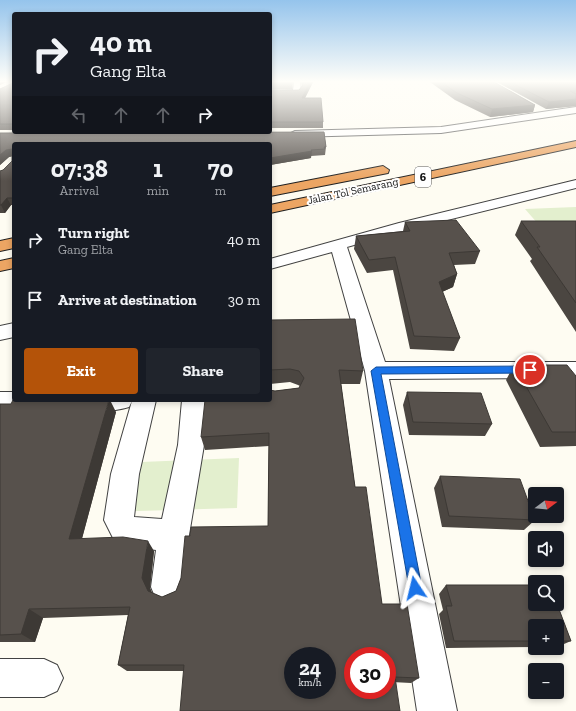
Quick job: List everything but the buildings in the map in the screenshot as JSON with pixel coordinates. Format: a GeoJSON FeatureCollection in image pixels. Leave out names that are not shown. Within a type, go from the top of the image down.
{"type":"FeatureCollection","features":[{"type":"Feature","properties":{"kind":"highway","name":"Jalan Tol Semarang"},"geometry":{"type":"LineString","coordinates":[[272,209],[576,144]]}},
{"type":"Feature","properties":{"kind":"highway","name":"Jalan Tol Semarang"},"geometry":{"type":"LineString","coordinates":[[272,192],[394,167]]}},
{"type":"Feature","properties":{"kind":"highway"},"geometry":{"type":"LineString","coordinates":[[0,246],[12,243]]}},
{"type":"Feature","properties":{"kind":"highway"},"geometry":{"type":"LineString","coordinates":[[0,266],[12,263]]}},
{"type":"Feature","properties":{"kind":"street"},"geometry":{"type":"LineString","coordinates":[[284,134],[356,134],[441,130],[484,125],[538,115]]}},
{"type":"Feature","properties":{"kind":"street"},"geometry":{"type":"LineString","coordinates":[[272,263],[338,244],[576,184]]}},
{"type":"Feature","properties":{"kind":"street"},"geometry":{"type":"LineString","coordinates":[[338,244],[376,371],[437,711]]}},
{"type":"Feature","properties":{"kind":"street"},"geometry":{"type":"LineString","coordinates":[[0,333],[12,330]]}},
{"type":"Feature","properties":{"kind":"street"},"geometry":{"type":"LineString","coordinates":[[376,371],[576,370]]}},
{"type":"Feature","properties":{"kind":"street"},"geometry":{"type":"LineString","coordinates":[[0,402],[12,402]]}},
{"type":"Feature","properties":{"kind":"street"},"geometry":{"type":"LineString","coordinates":[[143,402],[125,474],[119,520],[126,530],[143,534],[174,535]]}},
{"type":"Feature","properties":{"kind":"street"},"geometry":{"type":"LineString","coordinates":[[168,586],[174,535],[191,445],[194,402]]}},
{"type":"Feature","properties":{"kind":"street"},"geometry":{"type":"LineString","coordinates":[[0,678],[44,678]]}},
{"type":"Feature","properties":{"kind":"green space"},"geometry":{"type":"Polygon","coordinates":[[[576,207],[576,232],[546,233],[525,209],[576,207]]]}},
{"type":"Feature","properties":{"kind":"green space"},"geometry":{"type":"Polygon","coordinates":[[[239,458],[237,508],[105,512],[117,463],[239,458]]]}},
{"type":"Feature","properties":{"kind":"route"},"geometry":{"type":"LineString","coordinates":[[415,588],[376,371],[530,370]]}}]}
